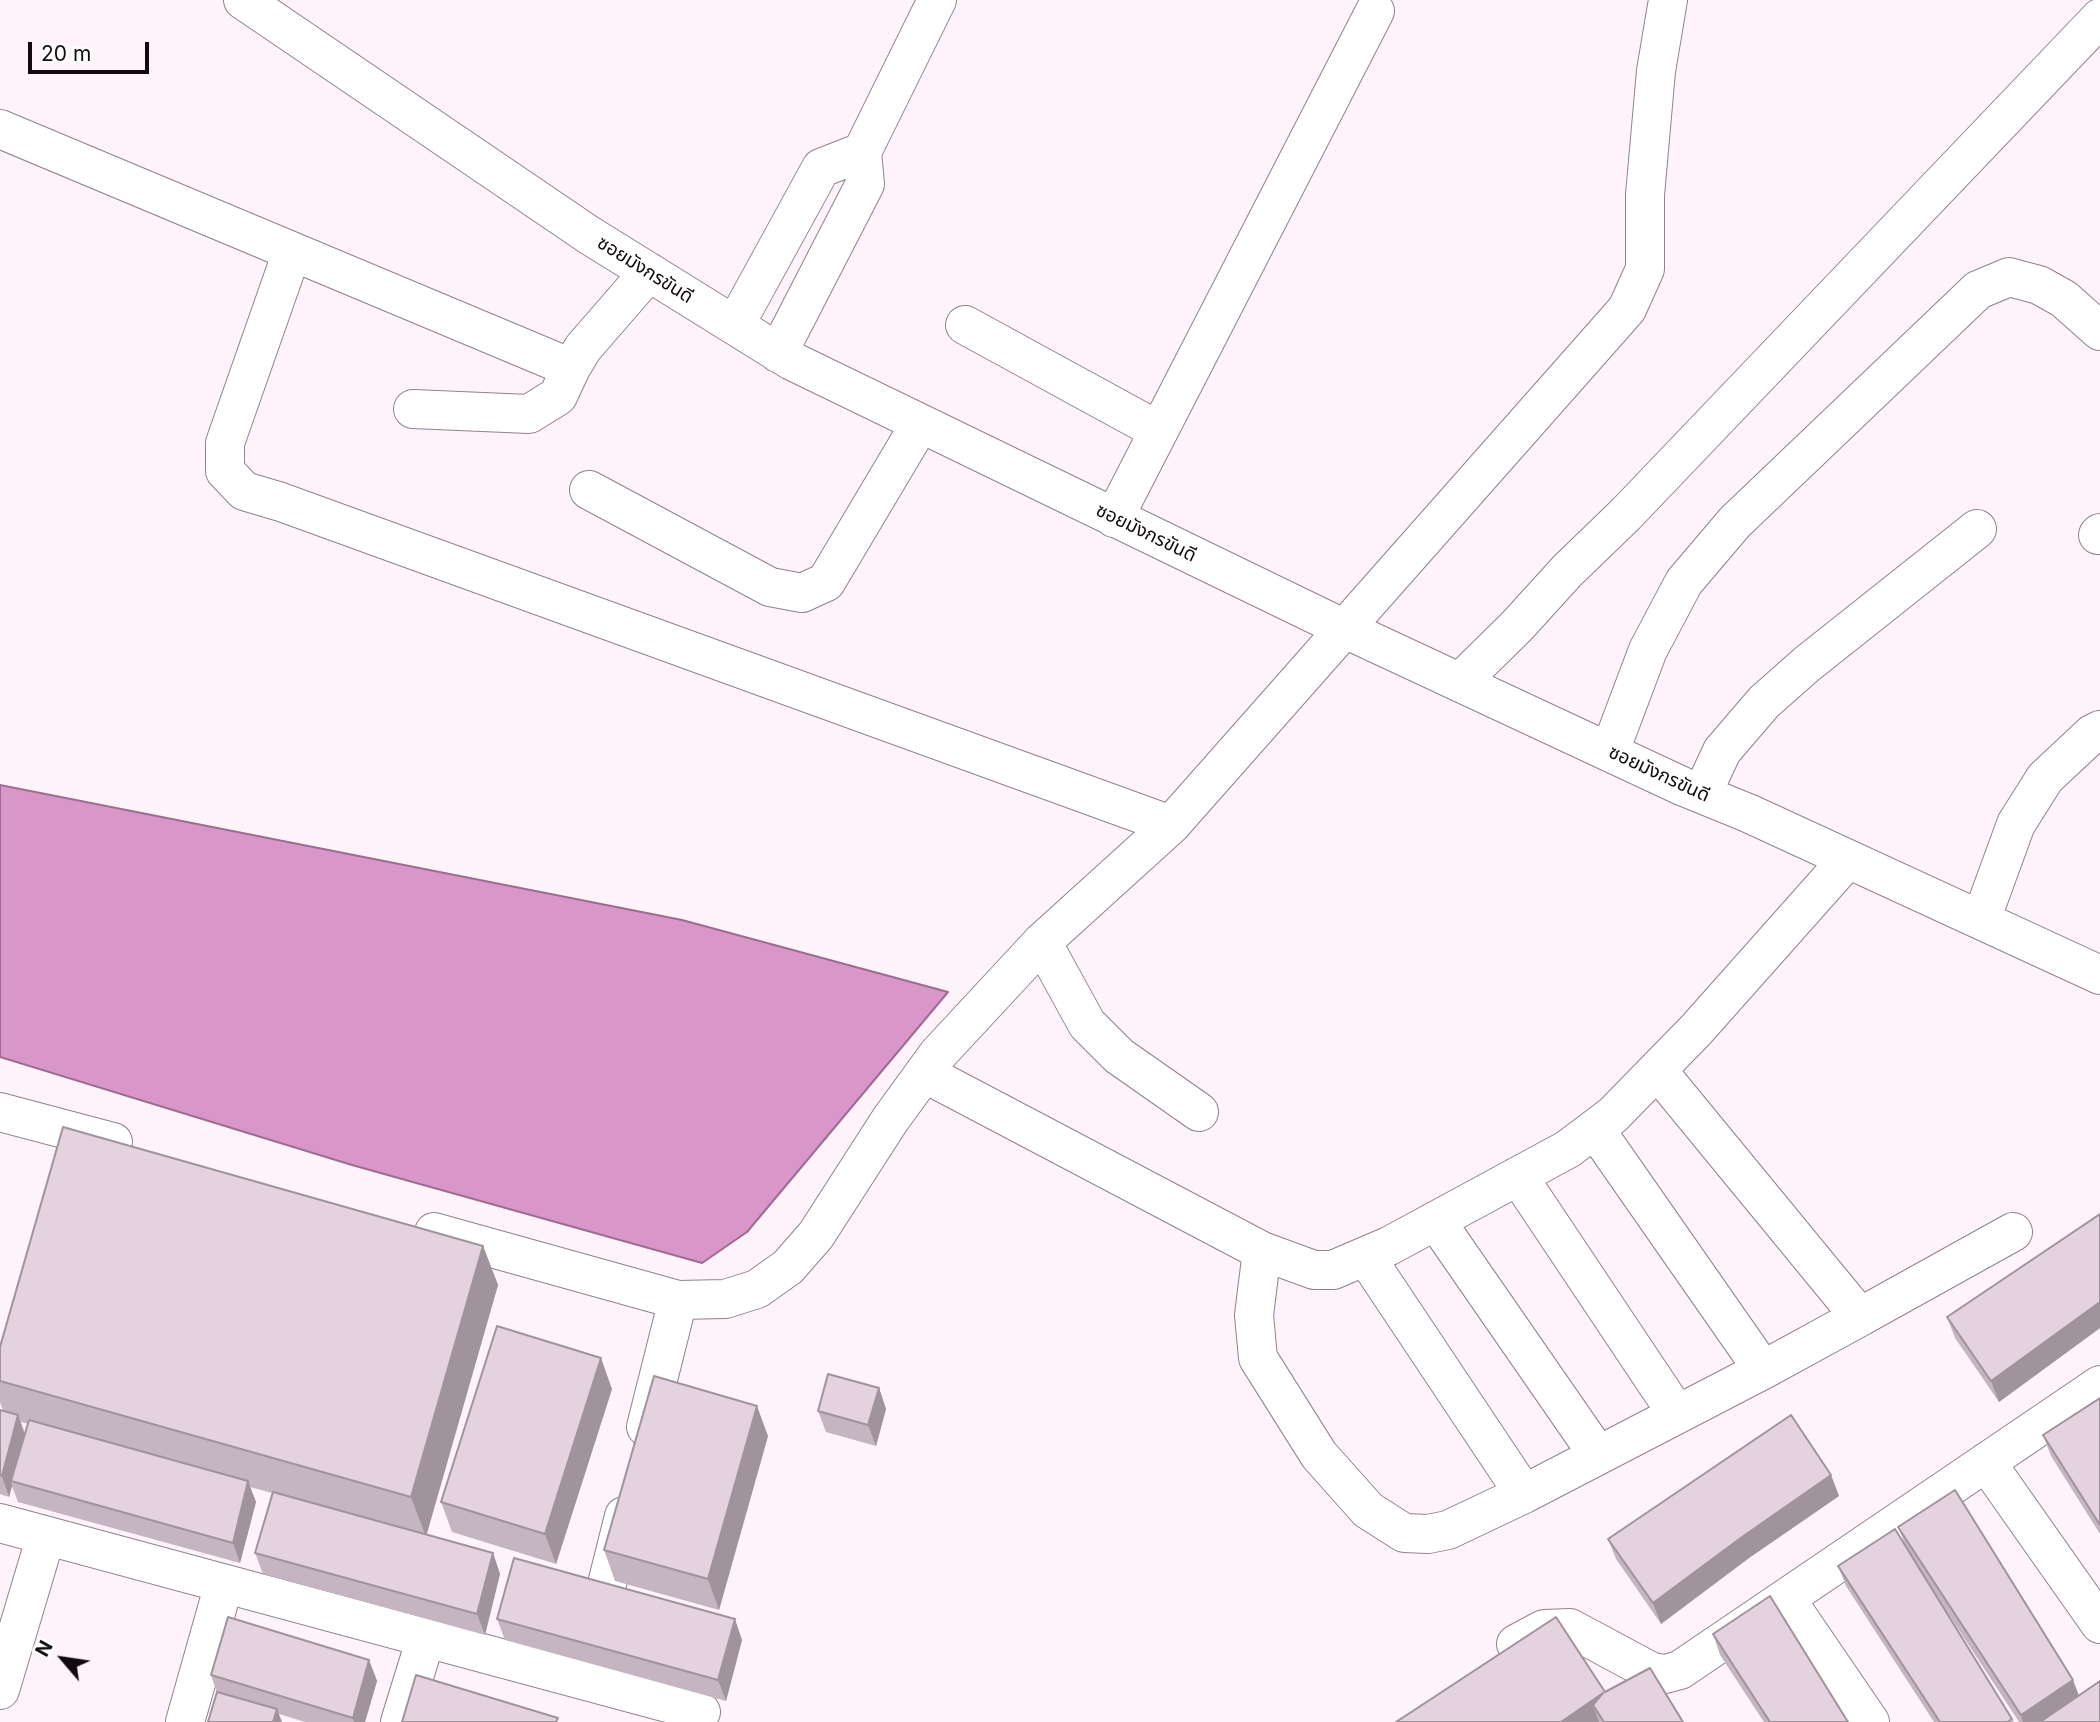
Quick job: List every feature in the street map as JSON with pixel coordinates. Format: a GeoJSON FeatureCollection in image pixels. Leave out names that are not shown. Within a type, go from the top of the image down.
{"type":"FeatureCollection","features":[{"type":"Feature","properties":{"kind":"street","name":"ซอยมังกรขันดี"},"geometry":{"type":"LineString","coordinates":[[243,0],[589,235],[778,353],[1345,629],[2100,975]]}},
{"type":"Feature","properties":{"kind":"street"},"geometry":{"type":"LineString","coordinates":[[778,353],[865,184],[862,152],[937,0]]}},
{"type":"Feature","properties":{"kind":"street"},"geometry":{"type":"LineString","coordinates":[[397,1222],[678,1300],[725,1299],[757,1289],[788,1267],[816,1235],[890,1120],[938,1054],[1042,942],[1171,825],[1627,309],[1645,269],[1645,195],[1656,71],[1668,0]]}},
{"type":"Feature","properties":{"kind":"street"},"geometry":{"type":"LineString","coordinates":[[1114,518],[1375,11]]}},
{"type":"Feature","properties":{"kind":"street"},"geometry":{"type":"LineString","coordinates":[[1460,682],[1636,504],[2100,18]]}},
{"type":"Feature","properties":{"kind":"street"},"geometry":{"type":"LineString","coordinates":[[0,129],[570,368]]}},
{"type":"Feature","properties":{"kind":"street"},"geometry":{"type":"LineString","coordinates":[[735,325],[821,168],[862,152]]}},
{"type":"Feature","properties":{"kind":"street"},"geometry":{"type":"LineString","coordinates":[[292,252],[225,443],[225,471],[244,491],[281,502],[1171,825]]}},
{"type":"Feature","properties":{"kind":"street"},"geometry":{"type":"LineString","coordinates":[[413,409],[529,414],[558,396],[570,368],[583,348],[649,272]]}},
{"type":"Feature","properties":{"kind":"street"},"geometry":{"type":"LineString","coordinates":[[1611,751],[1648,650],[1684,582],[1735,522],[1978,290],[2009,277],[2039,285],[2064,299],[2100,331]]}},
{"type":"Feature","properties":{"kind":"street"},"geometry":{"type":"LineString","coordinates":[[965,325],[1159,431]]}},
{"type":"Feature","properties":{"kind":"street"},"geometry":{"type":"LineString","coordinates":[[589,490],[770,587],[802,593],[826,582],[920,424]]}},
{"type":"Feature","properties":{"kind":"street"},"geometry":{"type":"LineString","coordinates":[[1702,794],[1722,751],[1764,702],[1807,664],[1977,529]]}},
{"type":"Feature","properties":{"kind":"street"},"geometry":{"type":"LineString","coordinates":[[1981,920],[2016,824],[2045,778],[2092,734],[2100,730]]}},
{"type":"Feature","properties":{"kind":"street"},"geometry":{"type":"LineString","coordinates":[[924,1073],[1262,1251],[1314,1270],[1333,1270],[1366,1257],[1436,1221],[1568,1149],[1613,1115],[1696,1030],[1848,859]]}},
{"type":"Feature","properties":{"kind":"street"},"geometry":{"type":"LineString","coordinates":[[1042,942],[1087,1024],[1119,1056],[1199,1112]]}},
{"type":"Feature","properties":{"kind":"street"},"geometry":{"type":"LineString","coordinates":[[1657,1070],[1860,1317]]}},
{"type":"Feature","properties":{"kind":"street"},"geometry":{"type":"LineString","coordinates":[[0,1112],[149,1152]]}},
{"type":"Feature","properties":{"kind":"street"},"geometry":{"type":"LineString","coordinates":[[1595,1129],[1763,1370]]}},
{"type":"Feature","properties":{"kind":"street"},"geometry":{"type":"LineString","coordinates":[[1518,1176],[1677,1414]]}},
{"type":"Feature","properties":{"kind":"street"},"geometry":{"type":"LineString","coordinates":[[1436,1221],[1598,1455]]}},
{"type":"Feature","properties":{"kind":"street"},"geometry":{"type":"LineString","coordinates":[[1262,1251],[1254,1315],[1258,1357],[1319,1455],[1368,1510],[1404,1533],[1428,1534],[1448,1531],[1524,1494],[1763,1370],[2013,1232]]}},
{"type":"Feature","properties":{"kind":"street"},"geometry":{"type":"LineString","coordinates":[[1366,1257],[1524,1494]]}},
{"type":"Feature","properties":{"kind":"street"},"geometry":{"type":"LineString","coordinates":[[604,1596],[678,1300]]}},
{"type":"Feature","properties":{"kind":"street"},"geometry":{"type":"LineString","coordinates":[[1488,1662],[1544,1629],[1570,1628],[1652,1672],[1665,1674],[1680,1670],[2100,1385]]}},
{"type":"Feature","properties":{"kind":"street"},"geometry":{"type":"LineString","coordinates":[[1986,1462],[2100,1624]]}},
{"type":"Feature","properties":{"kind":"street"},"geometry":{"type":"LineString","coordinates":[[0,1523],[426,1638],[611,1706],[701,1712]]}},
{"type":"Feature","properties":{"kind":"street"},"geometry":{"type":"LineString","coordinates":[[0,1690],[46,1536]]}},
{"type":"Feature","properties":{"kind":"street"},"geometry":{"type":"LineString","coordinates":[[185,1722],[224,1584]]}},
{"type":"Feature","properties":{"kind":"street"},"geometry":{"type":"LineString","coordinates":[[1786,1598],[1870,1722]]}},
{"type":"Feature","properties":{"kind":"street"},"geometry":{"type":"LineString","coordinates":[[400,1722],[426,1638]]}},
{"type":"Feature","properties":{"kind":"shaded area"},"geometry":{"type":"Polygon","coordinates":[[[0,785],[682,920],[948,992],[747,1232],[702,1263],[352,1165],[0,1057],[0,785]]]}},
{"type":"Feature","properties":{"kind":"building"},"geometry":{"type":"Polygon","coordinates":[[[63,1127],[483,1246],[411,1497],[0,1381],[0,1347],[63,1127]]]}},
{"type":"Feature","properties":{"kind":"building"},"geometry":{"type":"Polygon","coordinates":[[[2100,1214],[2100,1302],[1991,1381],[1947,1317],[2100,1214]]]}},
{"type":"Feature","properties":{"kind":"building"},"geometry":{"type":"Polygon","coordinates":[[[497,1326],[601,1358],[545,1534],[441,1502],[497,1326]]]}},
{"type":"Feature","properties":{"kind":"building"},"geometry":{"type":"Polygon","coordinates":[[[828,1374],[879,1388],[868,1425],[818,1411],[828,1374]]]}},
{"type":"Feature","properties":{"kind":"building"},"geometry":{"type":"Polygon","coordinates":[[[654,1376],[757,1406],[708,1579],[604,1550],[654,1376]]]}},
{"type":"Feature","properties":{"kind":"building"},"geometry":{"type":"Polygon","coordinates":[[[2100,1398],[2100,1525],[2043,1435],[2100,1398]]]}},
{"type":"Feature","properties":{"kind":"building"},"geometry":{"type":"Polygon","coordinates":[[[0,1410],[18,1415],[2,1476],[0,1475],[0,1410]]]}},
{"type":"Feature","properties":{"kind":"building"},"geometry":{"type":"Polygon","coordinates":[[[1791,1415],[1831,1475],[1653,1603],[1608,1539],[1791,1415]]]}},
{"type":"Feature","properties":{"kind":"building"},"geometry":{"type":"Polygon","coordinates":[[[29,1420],[248,1481],[233,1543],[11,1481],[29,1420]]]}},
{"type":"Feature","properties":{"kind":"building"},"geometry":{"type":"Polygon","coordinates":[[[1955,1490],[2073,1680],[2021,1715],[1898,1527],[1955,1490]]]}},
{"type":"Feature","properties":{"kind":"building"},"geometry":{"type":"Polygon","coordinates":[[[273,1492],[493,1553],[477,1614],[255,1553],[273,1492]]]}},
{"type":"Feature","properties":{"kind":"building"},"geometry":{"type":"Polygon","coordinates":[[[1895,1529],[2012,1719],[2007,1722],[1940,1722],[1838,1566],[1895,1529]]]}},
{"type":"Feature","properties":{"kind":"building"},"geometry":{"type":"Polygon","coordinates":[[[514,1558],[735,1619],[718,1680],[497,1619],[514,1558]]]}},
{"type":"Feature","properties":{"kind":"building"},"geometry":{"type":"Polygon","coordinates":[[[1770,1596],[1848,1722],[1770,1722],[1713,1634],[1770,1596]]]}},
{"type":"Feature","properties":{"kind":"building"},"geometry":{"type":"Polygon","coordinates":[[[228,1617],[369,1660],[353,1718],[211,1675],[228,1617]]]}},
{"type":"Feature","properties":{"kind":"building"},"geometry":{"type":"Polygon","coordinates":[[[1556,1617],[1605,1692],[1650,1668],[1683,1722],[1604,1722],[1593,1705],[1603,1693],[1561,1722],[1396,1722],[1556,1617]]]}},
{"type":"Feature","properties":{"kind":"building"},"geometry":{"type":"Polygon","coordinates":[[[416,1675],[558,1718],[556,1722],[402,1722],[416,1675]]]}},
{"type":"Feature","properties":{"kind":"building"},"geometry":{"type":"Polygon","coordinates":[[[2100,1681],[2100,1722],[2040,1722],[2100,1681]]]}},
{"type":"Feature","properties":{"kind":"building"},"geometry":{"type":"Polygon","coordinates":[[[217,1692],[277,1709],[273,1722],[208,1722],[217,1692]]]}}]}
